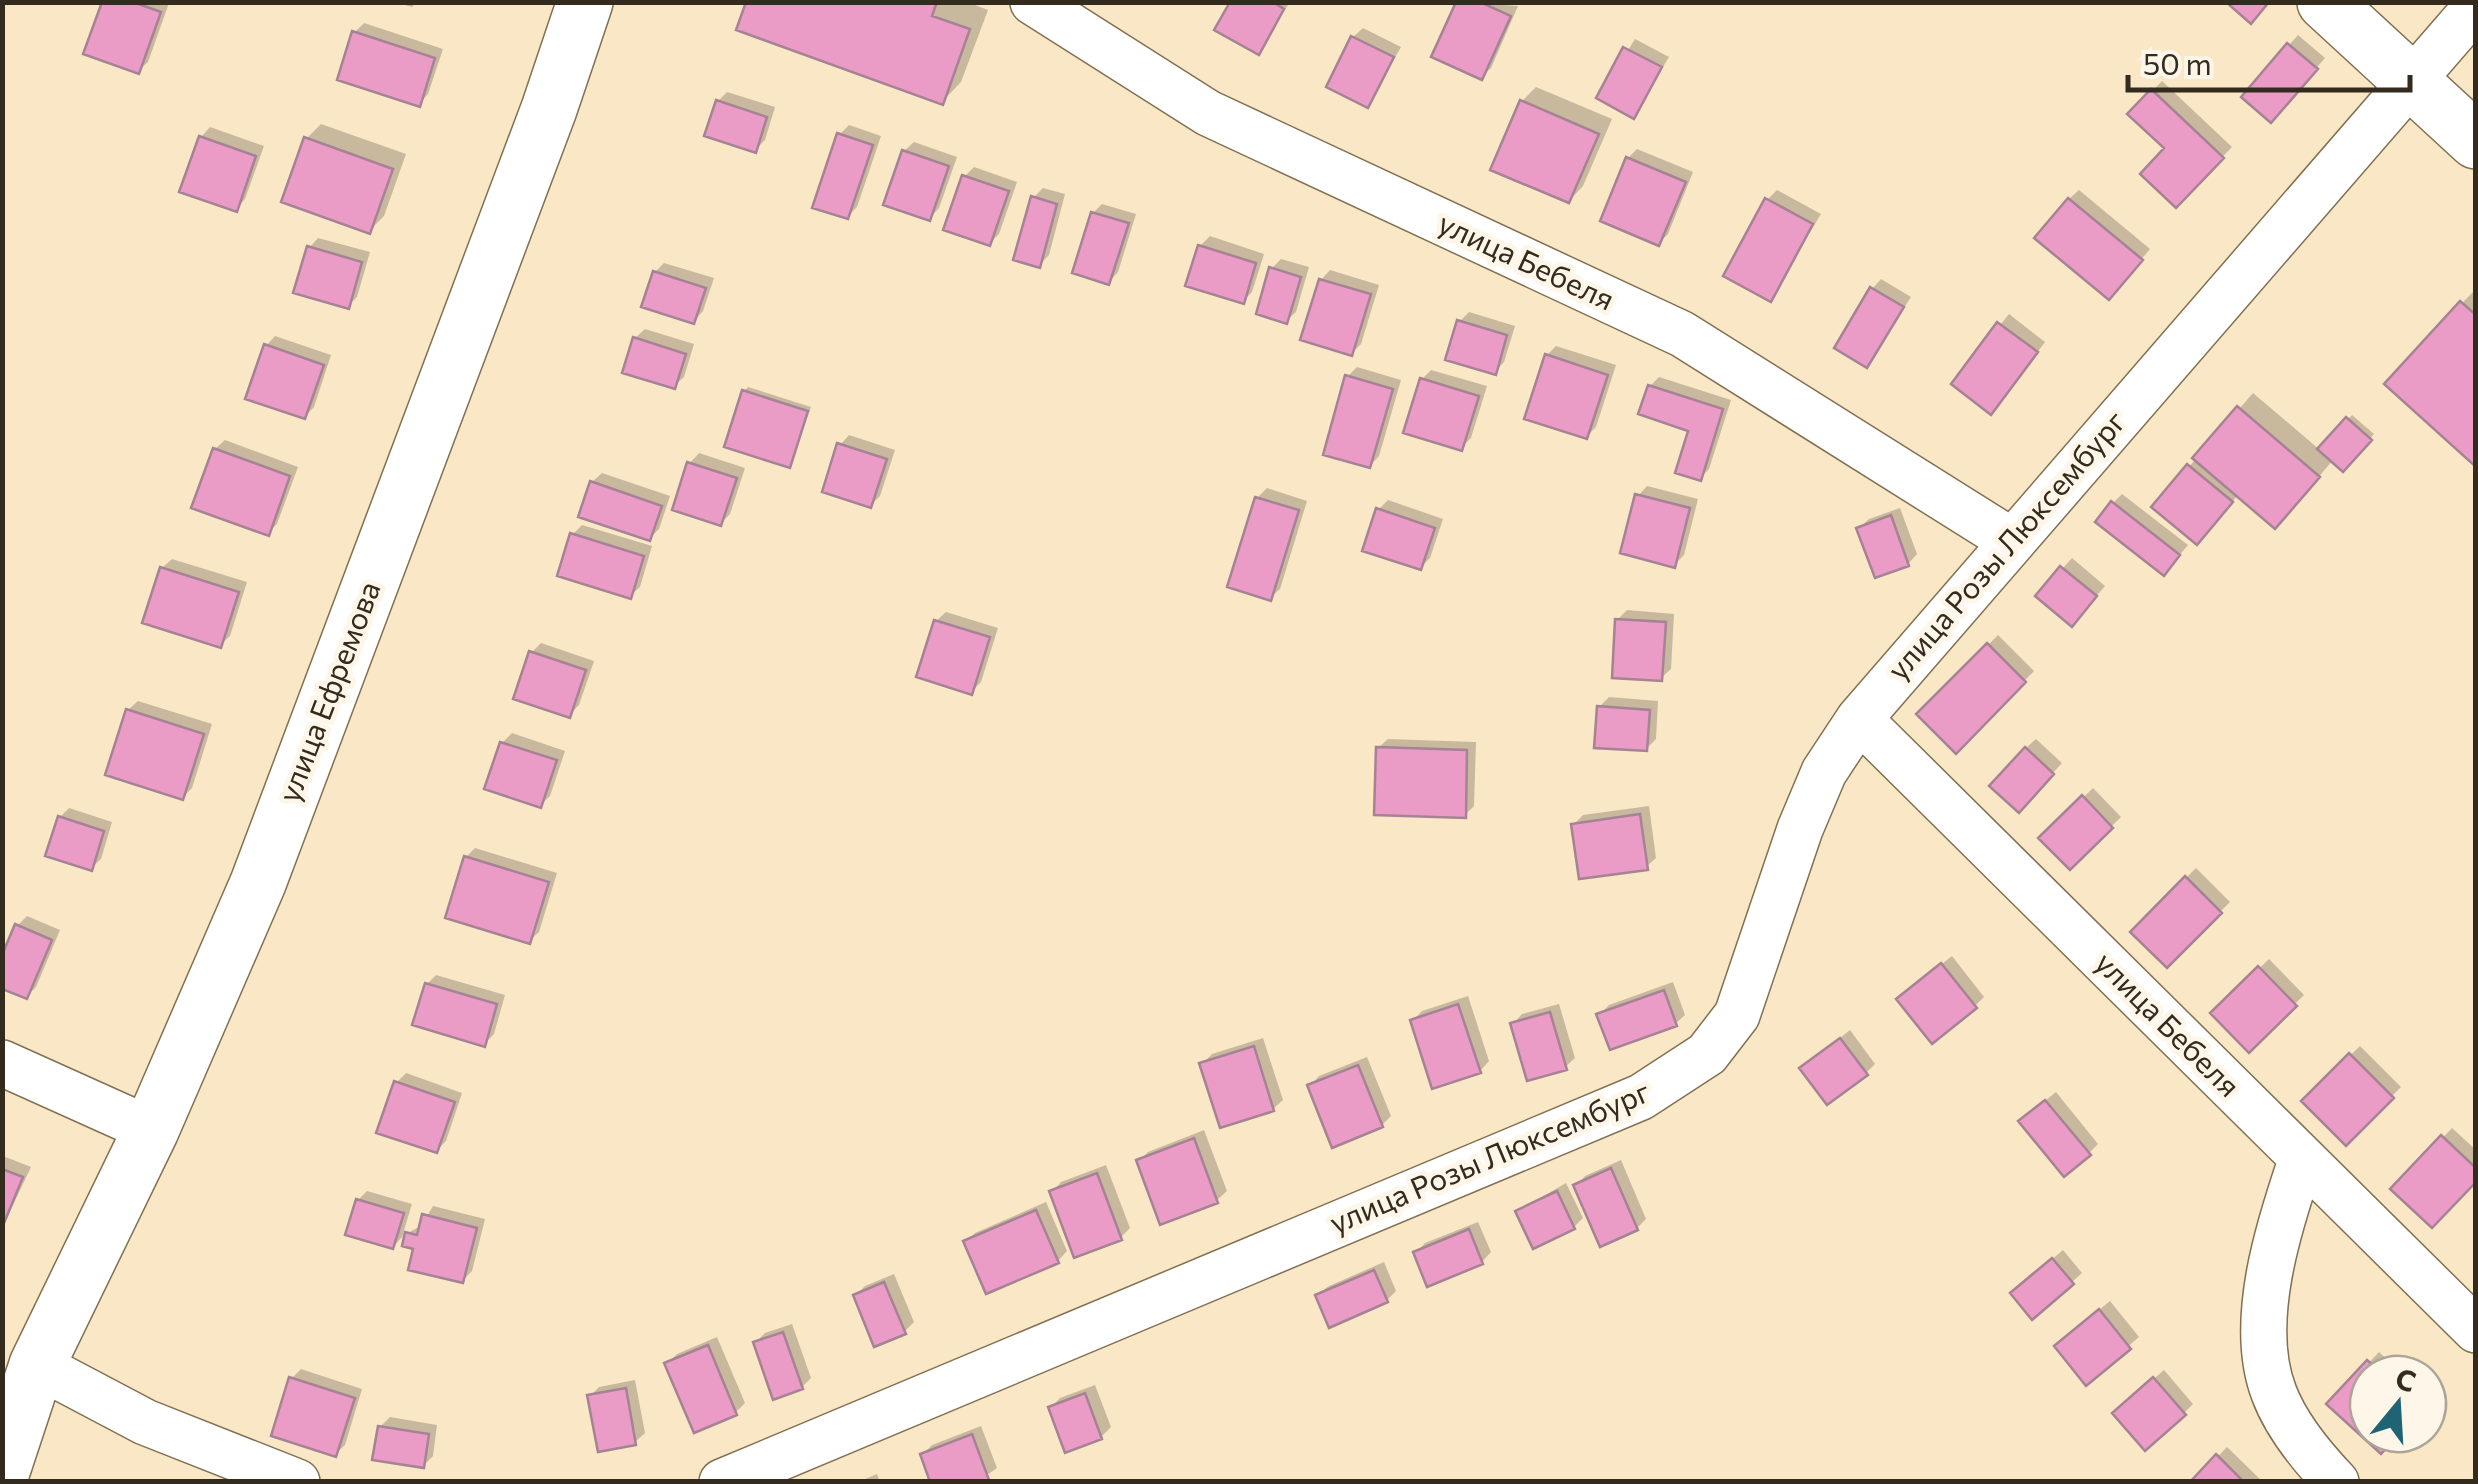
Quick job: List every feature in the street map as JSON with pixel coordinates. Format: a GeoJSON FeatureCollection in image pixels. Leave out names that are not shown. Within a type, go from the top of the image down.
{"type":"FeatureCollection","features":[{"type":"Feature","properties":{"kind":"main road","name":"улица Ефремова"},"geometry":{"type":"LineString","coordinates":[[37,1365],[152,1130],[258,883],[535,146],[584,2]]}},
{"type":"Feature","properties":{"kind":"main road"},"geometry":{"type":"LineString","coordinates":[[2324,2],[2476,141]]}},
{"type":"Feature","properties":{"kind":"main road"},"geometry":{"type":"LineString","coordinates":[[2,1414],[37,1365]]}},
{"type":"Feature","properties":{"kind":"main road"},"geometry":{"type":"LineString","coordinates":[[2,1472],[37,1365]]}},
{"type":"Feature","properties":{"kind":"street","name":"улица Бебеля"},"geometry":{"type":"LineString","coordinates":[[1033,2],[1208,113],[1682,334],[2010,540]]}},
{"type":"Feature","properties":{"kind":"street","name":"улица Розы Люксембург"},"geometry":{"type":"LineString","coordinates":[[722,1482],[1641,1097],[1707,1054],[1737,1015],[1800,829],[1824,772],[1859,719],[2010,540],[2476,7]]}},
{"type":"Feature","properties":{"kind":"street","name":"улица Бебеля"},"geometry":{"type":"LineString","coordinates":[[1859,719],[2476,1330]]}},
{"type":"Feature","properties":{"kind":"street"},"geometry":{"type":"LineString","coordinates":[[2,1062],[152,1130]]}},
{"type":"Feature","properties":{"kind":"street"},"geometry":{"type":"LineString","coordinates":[[2302,1158],[2277,1230],[2264,1322],[2273,1392],[2312,1457],[2336,1482]]}},
{"type":"Feature","properties":{"kind":"street"},"geometry":{"type":"LineString","coordinates":[[37,1365],[145,1422],[297,1482]]}},
{"type":"Feature","properties":{"kind":"building"},"geometry":{"type":"Polygon","coordinates":[[[102,2],[133,2],[161,12],[139,74],[83,54],[102,2]]]}},
{"type":"Feature","properties":{"kind":"building"},"geometry":{"type":"Polygon","coordinates":[[[746,2],[937,2],[932,16],[970,29],[943,105],[736,30],[746,2]]]}},
{"type":"Feature","properties":{"kind":"building"},"geometry":{"type":"Polygon","coordinates":[[[1230,2],[1273,2],[1284,9],[1259,55],[1214,30],[1230,2]]]}},
{"type":"Feature","properties":{"kind":"building"},"geometry":{"type":"Polygon","coordinates":[[[1456,2],[1480,2],[1511,16],[1482,80],[1431,57],[1456,2]]]}},
{"type":"Feature","properties":{"kind":"building"},"geometry":{"type":"Polygon","coordinates":[[[2226,2],[2269,2],[2251,24],[2226,2]]]}},
{"type":"Feature","properties":{"kind":"building"},"geometry":{"type":"Polygon","coordinates":[[[352,31],[435,58],[420,107],[337,80],[352,31]]]}},
{"type":"Feature","properties":{"kind":"building"},"geometry":{"type":"Polygon","coordinates":[[[1351,36],[1394,57],[1368,108],[1326,87],[1351,36]]]}},
{"type":"Feature","properties":{"kind":"building"},"geometry":{"type":"Polygon","coordinates":[[[2287,43],[2318,69],[2271,123],[2241,97],[2287,43]]]}},
{"type":"Feature","properties":{"kind":"building"},"geometry":{"type":"Polygon","coordinates":[[[1623,47],[1662,67],[1634,119],[1596,98],[1623,47]]]}},
{"type":"Feature","properties":{"kind":"building"},"geometry":{"type":"Polygon","coordinates":[[[2151,89],[2224,158],[2176,208],[2140,174],[2164,148],[2127,114],[2151,89]]]}},
{"type":"Feature","properties":{"kind":"building"},"geometry":{"type":"Polygon","coordinates":[[[716,100],[767,117],[756,153],[704,136],[716,100]]]}},
{"type":"Feature","properties":{"kind":"building"},"geometry":{"type":"Polygon","coordinates":[[[1520,100],[1599,134],[1569,203],[1490,170],[1520,100]]]}},
{"type":"Feature","properties":{"kind":"building"},"geometry":{"type":"Polygon","coordinates":[[[837,133],[873,145],[848,219],[812,208],[837,133]]]}},
{"type":"Feature","properties":{"kind":"building"},"geometry":{"type":"Polygon","coordinates":[[[199,136],[256,156],[237,212],[179,192],[199,136]]]}},
{"type":"Feature","properties":{"kind":"building"},"geometry":{"type":"Polygon","coordinates":[[[304,137],[393,169],[370,234],[281,202],[304,137]]]}},
{"type":"Feature","properties":{"kind":"building"},"geometry":{"type":"Polygon","coordinates":[[[902,150],[949,166],[930,221],[883,205],[902,150]]]}},
{"type":"Feature","properties":{"kind":"building"},"geometry":{"type":"Polygon","coordinates":[[[1626,157],[1686,182],[1659,246],[1600,221],[1626,157]]]}},
{"type":"Feature","properties":{"kind":"building"},"geometry":{"type":"Polygon","coordinates":[[[962,175],[1009,191],[990,246],[943,230],[962,175]]]}},
{"type":"Feature","properties":{"kind":"building"},"geometry":{"type":"Polygon","coordinates":[[[1031,196],[1057,204],[1040,268],[1013,260],[1031,196]]]}},
{"type":"Feature","properties":{"kind":"building"},"geometry":{"type":"Polygon","coordinates":[[[1765,198],[1813,224],[1771,302],[1723,276],[1765,198]]]}},
{"type":"Feature","properties":{"kind":"building"},"geometry":{"type":"Polygon","coordinates":[[[2068,198],[2143,260],[2109,300],[2034,238],[2068,198]]]}},
{"type":"Feature","properties":{"kind":"building"},"geometry":{"type":"Polygon","coordinates":[[[1091,212],[1129,223],[1109,285],[1072,273],[1091,212]]]}},
{"type":"Feature","properties":{"kind":"building"},"geometry":{"type":"Polygon","coordinates":[[[1198,245],[1256,263],[1244,304],[1185,286],[1198,245]]]}},
{"type":"Feature","properties":{"kind":"building"},"geometry":{"type":"Polygon","coordinates":[[[307,246],[362,262],[349,309],[293,293],[307,246]]]}},
{"type":"Feature","properties":{"kind":"building"},"geometry":{"type":"Polygon","coordinates":[[[1269,267],[1301,277],[1287,324],[1256,314],[1269,267]]]}},
{"type":"Feature","properties":{"kind":"building"},"geometry":{"type":"Polygon","coordinates":[[[653,271],[706,288],[694,324],[641,307],[653,271]]]}},
{"type":"Feature","properties":{"kind":"building"},"geometry":{"type":"Polygon","coordinates":[[[1319,279],[1371,294],[1352,356],[1300,340],[1319,279]]]}},
{"type":"Feature","properties":{"kind":"building"},"geometry":{"type":"Polygon","coordinates":[[[1870,287],[1904,307],[1867,368],[1834,348],[1870,287]]]}},
{"type":"Feature","properties":{"kind":"building"},"geometry":{"type":"Polygon","coordinates":[[[2460,301],[2476,315],[2476,467],[2384,384],[2460,301]]]}},
{"type":"Feature","properties":{"kind":"building"},"geometry":{"type":"Polygon","coordinates":[[[1457,320],[1507,335],[1496,375],[1445,360],[1457,320]]]}},
{"type":"Feature","properties":{"kind":"building"},"geometry":{"type":"Polygon","coordinates":[[[1997,322],[2038,352],[1991,415],[1951,384],[1997,322]]]}},
{"type":"Feature","properties":{"kind":"building"},"geometry":{"type":"Polygon","coordinates":[[[633,337],[686,354],[675,389],[622,373],[633,337]]]}},
{"type":"Feature","properties":{"kind":"building"},"geometry":{"type":"Polygon","coordinates":[[[264,344],[324,365],[305,419],[245,399],[264,344]]]}},
{"type":"Feature","properties":{"kind":"building"},"geometry":{"type":"Polygon","coordinates":[[[1545,354],[1608,375],[1587,439],[1524,419],[1545,354]]]}},
{"type":"Feature","properties":{"kind":"building"},"geometry":{"type":"Polygon","coordinates":[[[1345,375],[1393,389],[1370,468],[1323,455],[1345,375]]]}},
{"type":"Feature","properties":{"kind":"building"},"geometry":{"type":"Polygon","coordinates":[[[1420,378],[1479,396],[1462,451],[1403,433],[1420,378]]]}},
{"type":"Feature","properties":{"kind":"building"},"geometry":{"type":"Polygon","coordinates":[[[1648,385],[1723,409],[1701,481],[1675,473],[1688,431],[1638,414],[1648,385]]]}},
{"type":"Feature","properties":{"kind":"building"},"geometry":{"type":"Polygon","coordinates":[[[742,390],[808,411],[790,468],[724,447],[742,390]]]}},
{"type":"Feature","properties":{"kind":"building"},"geometry":{"type":"Polygon","coordinates":[[[2237,406],[2320,477],[2275,529],[2192,458],[2237,406]]]}},
{"type":"Feature","properties":{"kind":"building"},"geometry":{"type":"Polygon","coordinates":[[[2346,417],[2372,440],[2343,472],[2317,449],[2346,417]]]}},
{"type":"Feature","properties":{"kind":"building"},"geometry":{"type":"Polygon","coordinates":[[[837,443],[887,459],[871,508],[822,492],[837,443]]]}},
{"type":"Feature","properties":{"kind":"building"},"geometry":{"type":"Polygon","coordinates":[[[213,448],[290,476],[269,536],[191,508],[213,448]]]}},
{"type":"Feature","properties":{"kind":"building"},"geometry":{"type":"Polygon","coordinates":[[[687,462],[737,478],[721,526],[672,510],[687,462]]]}},
{"type":"Feature","properties":{"kind":"building"},"geometry":{"type":"Polygon","coordinates":[[[2187,464],[2233,502],[2197,545],[2151,507],[2187,464]]]}},
{"type":"Feature","properties":{"kind":"building"},"geometry":{"type":"Polygon","coordinates":[[[590,481],[662,506],[650,541],[578,517],[590,481]]]}},
{"type":"Feature","properties":{"kind":"building"},"geometry":{"type":"Polygon","coordinates":[[[1635,494],[1690,508],[1675,568],[1620,553],[1635,494]]]}},
{"type":"Feature","properties":{"kind":"building"},"geometry":{"type":"Polygon","coordinates":[[[1255,497],[1299,510],[1271,601],[1227,587],[1255,497]]]}},
{"type":"Feature","properties":{"kind":"building"},"geometry":{"type":"Polygon","coordinates":[[[2111,501],[2180,555],[2164,576],[2095,522],[2111,501]]]}},
{"type":"Feature","properties":{"kind":"building"},"geometry":{"type":"Polygon","coordinates":[[[1376,508],[1435,528],[1421,570],[1362,551],[1376,508]]]}},
{"type":"Feature","properties":{"kind":"building"},"geometry":{"type":"Polygon","coordinates":[[[1891,515],[1909,566],[1875,578],[1856,528],[1891,515]]]}},
{"type":"Feature","properties":{"kind":"building"},"geometry":{"type":"Polygon","coordinates":[[[570,533],[644,556],[631,599],[557,576],[570,533]]]}},
{"type":"Feature","properties":{"kind":"building"},"geometry":{"type":"Polygon","coordinates":[[[2060,566],[2097,596],[2072,627],[2035,596],[2060,566]]]}},
{"type":"Feature","properties":{"kind":"building"},"geometry":{"type":"Polygon","coordinates":[[[160,567],[239,592],[221,648],[142,623],[160,567]]]}},
{"type":"Feature","properties":{"kind":"building"},"geometry":{"type":"Polygon","coordinates":[[[1615,619],[1666,622],[1662,681],[1612,678],[1615,619]]]}},
{"type":"Feature","properties":{"kind":"building"},"geometry":{"type":"Polygon","coordinates":[[[934,620],[990,637],[972,695],[916,677],[934,620]]]}},
{"type":"Feature","properties":{"kind":"building"},"geometry":{"type":"Polygon","coordinates":[[[1987,643],[2026,682],[1956,754],[1916,714],[1987,643]]]}},
{"type":"Feature","properties":{"kind":"building"},"geometry":{"type":"Polygon","coordinates":[[[529,651],[586,670],[570,718],[513,699],[529,651]]]}},
{"type":"Feature","properties":{"kind":"building"},"geometry":{"type":"Polygon","coordinates":[[[1597,706],[1650,710],[1647,751],[1594,748],[1597,706]]]}},
{"type":"Feature","properties":{"kind":"building"},"geometry":{"type":"Polygon","coordinates":[[[126,709],[204,734],[183,800],[105,775],[126,709]]]}},
{"type":"Feature","properties":{"kind":"building"},"geometry":{"type":"Polygon","coordinates":[[[500,742],[557,760],[541,808],[484,789],[500,742]]]}},
{"type":"Feature","properties":{"kind":"building"},"geometry":{"type":"Polygon","coordinates":[[[1376,747],[1467,750],[1466,818],[1374,815],[1376,747]]]}},
{"type":"Feature","properties":{"kind":"building"},"geometry":{"type":"Polygon","coordinates":[[[2025,747],[2054,774],[2019,813],[1989,786],[2025,747]]]}},
{"type":"Feature","properties":{"kind":"building"},"geometry":{"type":"Polygon","coordinates":[[[2082,795],[2113,828],[2070,870],[2038,838],[2082,795]]]}},
{"type":"Feature","properties":{"kind":"building"},"geometry":{"type":"Polygon","coordinates":[[[1640,814],[1648,870],[1579,879],[1571,824],[1640,814]]]}},
{"type":"Feature","properties":{"kind":"building"},"geometry":{"type":"Polygon","coordinates":[[[58,816],[104,831],[92,871],[45,856],[58,816]]]}},
{"type":"Feature","properties":{"kind":"building"},"geometry":{"type":"Polygon","coordinates":[[[464,856],[549,882],[530,944],[445,918],[464,856]]]}},
{"type":"Feature","properties":{"kind":"building"},"geometry":{"type":"Polygon","coordinates":[[[2185,876],[2222,913],[2167,968],[2130,932],[2185,876]]]}},
{"type":"Feature","properties":{"kind":"building"},"geometry":{"type":"Polygon","coordinates":[[[15,924],[52,940],[27,999],[2,989],[2,955],[15,924]]]}},
{"type":"Feature","properties":{"kind":"building"},"geometry":{"type":"Polygon","coordinates":[[[1941,963],[1977,1008],[1932,1044],[1896,999],[1941,963]]]}},
{"type":"Feature","properties":{"kind":"building"},"geometry":{"type":"Polygon","coordinates":[[[2258,966],[2297,1006],[2249,1053],[2210,1013],[2258,966]]]}},
{"type":"Feature","properties":{"kind":"building"},"geometry":{"type":"Polygon","coordinates":[[[425,983],[497,1004],[485,1047],[412,1025],[425,983]]]}},
{"type":"Feature","properties":{"kind":"building"},"geometry":{"type":"Polygon","coordinates":[[[1664,990],[1677,1026],[1610,1050],[1596,1014],[1664,990]]]}},
{"type":"Feature","properties":{"kind":"building"},"geometry":{"type":"Polygon","coordinates":[[[1458,1004],[1481,1073],[1432,1089],[1410,1020],[1458,1004]]]}},
{"type":"Feature","properties":{"kind":"building"},"geometry":{"type":"Polygon","coordinates":[[[1550,1012],[1567,1070],[1527,1081],[1510,1023],[1550,1012]]]}},
{"type":"Feature","properties":{"kind":"building"},"geometry":{"type":"Polygon","coordinates":[[[1840,1038],[1868,1075],[1827,1105],[1799,1068],[1840,1038]]]}},
{"type":"Feature","properties":{"kind":"building"},"geometry":{"type":"Polygon","coordinates":[[[1254,1046],[1274,1111],[1220,1128],[1199,1063],[1254,1046]]]}},
{"type":"Feature","properties":{"kind":"building"},"geometry":{"type":"Polygon","coordinates":[[[2349,1053],[2394,1098],[2346,1146],[2301,1101],[2349,1053]]]}},
{"type":"Feature","properties":{"kind":"building"},"geometry":{"type":"Polygon","coordinates":[[[1358,1065],[1383,1127],[1332,1148],[1307,1085],[1358,1065]]]}},
{"type":"Feature","properties":{"kind":"building"},"geometry":{"type":"Polygon","coordinates":[[[394,1081],[455,1102],[437,1153],[376,1133],[394,1081]]]}},
{"type":"Feature","properties":{"kind":"building"},"geometry":{"type":"Polygon","coordinates":[[[2045,1100],[2091,1155],[2064,1177],[2018,1121],[2045,1100]]]}},
{"type":"Feature","properties":{"kind":"building"},"geometry":{"type":"Polygon","coordinates":[[[2441,1135],[2476,1168],[2476,1182],[2432,1228],[2390,1189],[2441,1135]]]}},
{"type":"Feature","properties":{"kind":"building"},"geometry":{"type":"Polygon","coordinates":[[[1194,1138],[1218,1203],[1160,1225],[1136,1160],[1194,1138]]]}},
{"type":"Feature","properties":{"kind":"building"},"geometry":{"type":"Polygon","coordinates":[[[1611,1168],[1638,1230],[1600,1247],[1573,1185],[1611,1168]]]}},
{"type":"Feature","properties":{"kind":"building"},"geometry":{"type":"Polygon","coordinates":[[[2,1169],[23,1177],[2,1228],[2,1169]]]}},
{"type":"Feature","properties":{"kind":"building"},"geometry":{"type":"Polygon","coordinates":[[[1097,1173],[1122,1240],[1074,1258],[1049,1191],[1097,1173]]]}},
{"type":"Feature","properties":{"kind":"building"},"geometry":{"type":"Polygon","coordinates":[[[1557,1191],[1575,1229],[1533,1249],[1515,1211],[1557,1191]]]}},
{"type":"Feature","properties":{"kind":"building"},"geometry":{"type":"Polygon","coordinates":[[[356,1199],[404,1213],[393,1249],[345,1235],[356,1199]]]}},
{"type":"Feature","properties":{"kind":"building"},"geometry":{"type":"Polygon","coordinates":[[[1036,1210],[1059,1263],[986,1294],[963,1241],[1036,1210]]]}},
{"type":"Feature","properties":{"kind":"building"},"geometry":{"type":"Polygon","coordinates":[[[422,1214],[477,1228],[463,1283],[408,1270],[413,1249],[402,1246],[405,1232],[417,1235],[422,1214]]]}},
{"type":"Feature","properties":{"kind":"building"},"geometry":{"type":"Polygon","coordinates":[[[1469,1229],[1483,1264],[1427,1287],[1413,1252],[1469,1229]]]}},
{"type":"Feature","properties":{"kind":"building"},"geometry":{"type":"Polygon","coordinates":[[[2052,1258],[2074,1284],[2032,1320],[2010,1293],[2052,1258]]]}},
{"type":"Feature","properties":{"kind":"building"},"geometry":{"type":"Polygon","coordinates":[[[1374,1270],[1388,1302],[1329,1328],[1315,1295],[1374,1270]]]}},
{"type":"Feature","properties":{"kind":"building"},"geometry":{"type":"Polygon","coordinates":[[[884,1282],[906,1334],[874,1347],[853,1295],[884,1282]]]}},
{"type":"Feature","properties":{"kind":"building"},"geometry":{"type":"Polygon","coordinates":[[[2099,1309],[2131,1349],[2086,1386],[2054,1346],[2099,1309]]]}},
{"type":"Feature","properties":{"kind":"building"},"geometry":{"type":"Polygon","coordinates":[[[783,1332],[803,1389],[773,1400],[753,1342],[783,1332]]]}},
{"type":"Feature","properties":{"kind":"building"},"geometry":{"type":"Polygon","coordinates":[[[708,1345],[737,1415],[694,1433],[664,1363],[708,1345]]]}},
{"type":"Feature","properties":{"kind":"building"},"geometry":{"type":"Polygon","coordinates":[[[289,1377],[355,1398],[336,1457],[271,1436],[289,1377]]]}},
{"type":"Feature","properties":{"kind":"building"},"geometry":{"type":"Polygon","coordinates":[[[2153,1377],[2186,1415],[2145,1451],[2112,1413],[2153,1377]]]}},
{"type":"Feature","properties":{"kind":"building"},"geometry":{"type":"Polygon","coordinates":[[[2348,1380],[2348,1424],[2326,1404],[2348,1380]]]}},
{"type":"Feature","properties":{"kind":"building"},"geometry":{"type":"Polygon","coordinates":[[[626,1388],[636,1445],[598,1452],[587,1395],[626,1388]]]}},
{"type":"Feature","properties":{"kind":"building"},"geometry":{"type":"Polygon","coordinates":[[[1085,1393],[1102,1439],[1065,1453],[1048,1407],[1085,1393]]]}},
{"type":"Feature","properties":{"kind":"building"},"geometry":{"type":"Polygon","coordinates":[[[378,1426],[429,1434],[424,1468],[372,1460],[378,1426]]]}},
{"type":"Feature","properties":{"kind":"building"},"geometry":{"type":"Polygon","coordinates":[[[972,1434],[989,1480],[930,1482],[920,1454],[972,1434]]]}},
{"type":"Feature","properties":{"kind":"building"},"geometry":{"type":"Polygon","coordinates":[[[2216,1454],[2244,1482],[2190,1482],[2216,1454]]]}}]}
